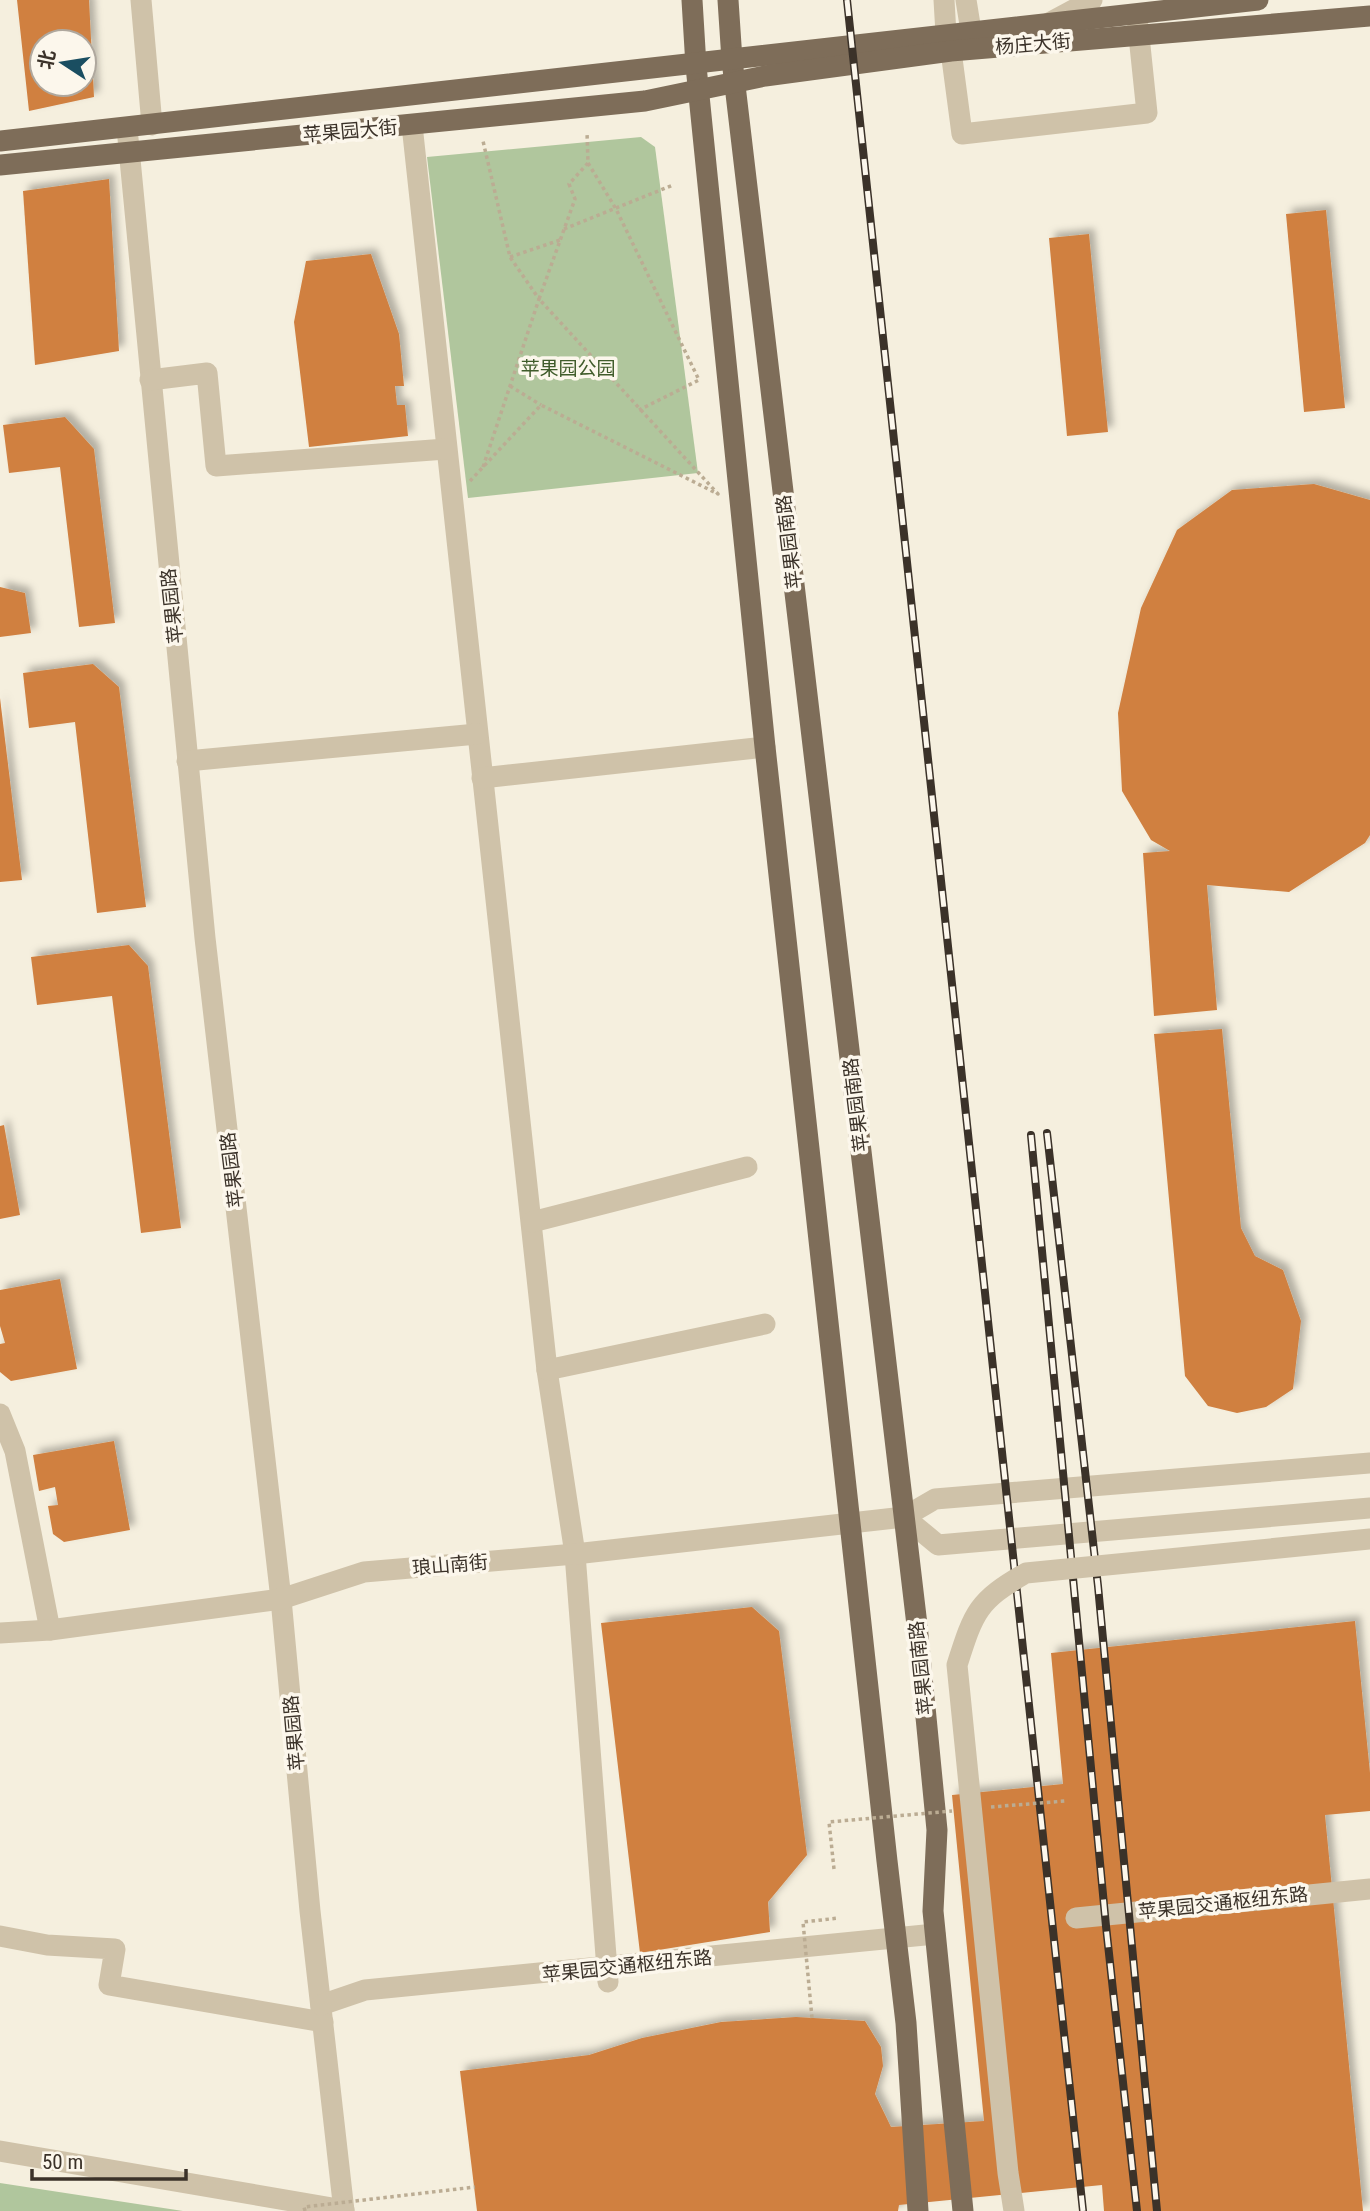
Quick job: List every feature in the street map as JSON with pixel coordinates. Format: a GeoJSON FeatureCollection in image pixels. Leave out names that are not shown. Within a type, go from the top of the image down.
{"type":"FeatureCollection","features":[{"type":"Feature","properties":{"kind":"main road"},"geometry":{"type":"LineString","coordinates":[[692,0],[695,66],[765,747],[887,1861],[898,1939],[918,2211]]}},
{"type":"Feature","properties":{"kind":"main road","name":"苹果园南路"},"geometry":{"type":"LineString","coordinates":[[728,0],[734,82],[904,1517],[937,1830],[933,1911],[962,2211]]}},
{"type":"Feature","properties":{"kind":"main road","name":"杨庄大街"},"geometry":{"type":"LineString","coordinates":[[695,66],[732,60],[1138,23],[1258,0]]}},
{"type":"Feature","properties":{"kind":"main road","name":"杨庄大街"},"geometry":{"type":"LineString","coordinates":[[698,90],[949,42],[971,31],[1049,23],[1370,16]]}},
{"type":"Feature","properties":{"kind":"main road","name":"苹果园大街"},"geometry":{"type":"LineString","coordinates":[[0,141],[695,66]]}},
{"type":"Feature","properties":{"kind":"main road","name":"苹果园大街"},"geometry":{"type":"LineString","coordinates":[[0,165],[645,101],[698,90]]}},
{"type":"Feature","properties":{"kind":"street"},"geometry":{"type":"LineString","coordinates":[[141,0],[152,125]]}},
{"type":"Feature","properties":{"kind":"street"},"geometry":{"type":"LineString","coordinates":[[944,0],[962,134],[1147,113],[1138,23]]}},
{"type":"Feature","properties":{"kind":"street"},"geometry":{"type":"LineString","coordinates":[[966,0],[971,31]]}},
{"type":"Feature","properties":{"kind":"street","name":"杨庄大街"},"geometry":{"type":"LineString","coordinates":[[1049,23],[1093,0]]}},
{"type":"Feature","properties":{"kind":"street"},"geometry":{"type":"LineString","coordinates":[[411,125],[547,1370],[575,1555],[608,1975]]}},
{"type":"Feature","properties":{"kind":"street","name":"苹果园路"},"geometry":{"type":"LineString","coordinates":[[127,128],[187,761],[281,1599],[344,2210]]}},
{"type":"Feature","properties":{"kind":"street"},"geometry":{"type":"LineString","coordinates":[[150,380],[207,373],[216,466],[446,449]]}},
{"type":"Feature","properties":{"kind":"street"},"geometry":{"type":"LineString","coordinates":[[187,761],[477,734]]}},
{"type":"Feature","properties":{"kind":"street"},"geometry":{"type":"LineString","coordinates":[[482,778],[765,747]]}},
{"type":"Feature","properties":{"kind":"street"},"geometry":{"type":"LineString","coordinates":[[532,1222],[747,1167]]}},
{"type":"Feature","properties":{"kind":"street"},"geometry":{"type":"LineString","coordinates":[[547,1370],[765,1324]]}},
{"type":"Feature","properties":{"kind":"street"},"geometry":{"type":"LineString","coordinates":[[0,1415],[15,1451],[50,1630]]}},
{"type":"Feature","properties":{"kind":"street"},"geometry":{"type":"LineString","coordinates":[[1370,1463],[935,1499],[904,1517],[938,1545],[1370,1508]]}},
{"type":"Feature","properties":{"kind":"street","name":"琅山南街"},"geometry":{"type":"LineString","coordinates":[[0,1633],[50,1630],[281,1599],[364,1572],[575,1555],[904,1517]]}},
{"type":"Feature","properties":{"kind":"street"},"geometry":{"type":"LineString","coordinates":[[1307,1546],[1370,1529]]}},
{"type":"Feature","properties":{"kind":"street"},"geometry":{"type":"LineString","coordinates":[[1014,2211],[1007,2173],[957,1665],[973,1615],[993,1591],[1026,1573],[1370,1539]]}},
{"type":"Feature","properties":{"kind":"street","name":"苹果园交通枢纽东路"},"geometry":{"type":"LineString","coordinates":[[1076,1918],[1370,1889]]}},
{"type":"Feature","properties":{"kind":"street","name":"苹果园交通枢纽东路"},"geometry":{"type":"LineString","coordinates":[[322,2014],[365,1990],[608,1975],[935,1934]]}},
{"type":"Feature","properties":{"kind":"street"},"geometry":{"type":"LineString","coordinates":[[0,1936],[47,1945],[115,1949],[109,1985],[322,2014]]}},
{"type":"Feature","properties":{"kind":"street"},"geometry":{"type":"LineString","coordinates":[[0,2151],[344,2210]]}},
{"type":"Feature","properties":{"kind":"path"},"geometry":{"type":"LineString","coordinates":[[587,132],[588,163],[617,209],[699,380],[639,410]]}},
{"type":"Feature","properties":{"kind":"path"},"geometry":{"type":"LineString","coordinates":[[483,141],[510,257],[539,299],[718,495],[541,405],[510,386]]}},
{"type":"Feature","properties":{"kind":"path"},"geometry":{"type":"LineString","coordinates":[[482,469],[575,199],[569,184],[588,163]]}},
{"type":"Feature","properties":{"kind":"path"},"geometry":{"type":"LineString","coordinates":[[564,229],[673,185]]}},
{"type":"Feature","properties":{"kind":"path"},"geometry":{"type":"LineString","coordinates":[[510,257],[560,240]]}},
{"type":"Feature","properties":{"kind":"path"},"geometry":{"type":"LineString","coordinates":[[452,501],[541,405]]}},
{"type":"Feature","properties":{"kind":"path"},"geometry":{"type":"LineString","coordinates":[[990,1807],[1065,1801]]}},
{"type":"Feature","properties":{"kind":"path"},"geometry":{"type":"LineString","coordinates":[[834,1869],[829,1822],[965,1809]]}},
{"type":"Feature","properties":{"kind":"path"},"geometry":{"type":"LineString","coordinates":[[813,2018],[803,1922],[839,1918]]}},
{"type":"Feature","properties":{"kind":"path"},"geometry":{"type":"LineString","coordinates":[[305,2211],[304,2207],[475,2187]]}},
{"type":"Feature","properties":{"kind":"green space","name":"苹果园公园"},"geometry":{"type":"Polygon","coordinates":[[[641,137],[655,147],[698,473],[468,498],[427,157],[641,137]]]}},
{"type":"Feature","properties":{"kind":"green space"},"geometry":{"type":"Polygon","coordinates":[[[0,2183],[183,2211],[0,2211],[0,2183]]]}},
{"type":"Feature","properties":{"kind":"building"},"geometry":{"type":"Polygon","coordinates":[[[17,0],[89,0],[90,28],[28,28],[28,98],[89,98],[29,111],[17,0]]]}},
{"type":"Feature","properties":{"kind":"building"},"geometry":{"type":"Polygon","coordinates":[[[109,179],[119,351],[35,365],[23,191],[109,179]]]}},
{"type":"Feature","properties":{"kind":"building"},"geometry":{"type":"Polygon","coordinates":[[[1326,210],[1345,408],[1304,412],[1286,214],[1326,210]]]}},
{"type":"Feature","properties":{"kind":"building"},"geometry":{"type":"Polygon","coordinates":[[[1089,234],[1108,432],[1067,436],[1049,238],[1089,234]]]}},
{"type":"Feature","properties":{"kind":"building"},"geometry":{"type":"Polygon","coordinates":[[[371,254],[399,334],[404,386],[395,386],[397,405],[405,405],[408,436],[309,447],[294,322],[306,261],[371,254]]]}},
{"type":"Feature","properties":{"kind":"building"},"geometry":{"type":"Polygon","coordinates":[[[65,417],[94,449],[115,623],[79,627],[60,467],[9,473],[3,425],[65,417]]]}},
{"type":"Feature","properties":{"kind":"building"},"geometry":{"type":"Polygon","coordinates":[[[1314,484],[1370,500],[1370,835],[1365,843],[1289,892],[1207,885],[1217,1010],[1154,1016],[1143,853],[1170,851],[1151,840],[1122,791],[1118,713],[1141,608],[1177,530],[1232,490],[1314,484]]]}},
{"type":"Feature","properties":{"kind":"building"},"geometry":{"type":"Polygon","coordinates":[[[0,587],[25,593],[31,633],[0,637],[0,587]]]}},
{"type":"Feature","properties":{"kind":"building"},"geometry":{"type":"Polygon","coordinates":[[[93,664],[119,687],[146,907],[97,913],[75,722],[29,728],[23,673],[93,664]]]}},
{"type":"Feature","properties":{"kind":"building"},"geometry":{"type":"Polygon","coordinates":[[[0,698],[22,880],[0,882],[0,698]]]}},
{"type":"Feature","properties":{"kind":"building"},"geometry":{"type":"Polygon","coordinates":[[[129,945],[148,966],[181,1228],[141,1233],[112,996],[37,1005],[31,957],[129,945]]]}},
{"type":"Feature","properties":{"kind":"building"},"geometry":{"type":"Polygon","coordinates":[[[1222,1029],[1241,1228],[1255,1256],[1283,1270],[1301,1321],[1293,1389],[1266,1407],[1237,1413],[1208,1406],[1185,1376],[1154,1034],[1222,1029]]]}},
{"type":"Feature","properties":{"kind":"building"},"geometry":{"type":"Polygon","coordinates":[[[4,1125],[20,1215],[0,1219],[0,1126],[4,1125]]]}},
{"type":"Feature","properties":{"kind":"building"},"geometry":{"type":"Polygon","coordinates":[[[60,1279],[77,1369],[11,1381],[0,1372],[0,1344],[5,1343],[0,1326],[0,1290],[60,1279]]]}},
{"type":"Feature","properties":{"kind":"building"},"geometry":{"type":"Polygon","coordinates":[[[114,1441],[130,1530],[64,1542],[53,1534],[48,1506],[58,1505],[55,1487],[39,1491],[33,1455],[114,1441]]]}},
{"type":"Feature","properties":{"kind":"building"},"geometry":{"type":"Polygon","coordinates":[[[752,1607],[779,1631],[807,1855],[768,1902],[770,1932],[640,1953],[601,1623],[752,1607]]]}},
{"type":"Feature","properties":{"kind":"building"},"geometry":{"type":"Polygon","coordinates":[[[1355,1621],[1370,1773],[1370,1811],[1325,1815],[1363,2211],[1104,2211],[1102,2185],[899,2205],[898,2211],[477,2211],[460,2071],[589,2055],[642,2038],[721,2022],[796,2017],[865,2021],[881,2047],[883,2066],[875,2094],[891,2127],[984,2121],[952,1795],[1063,1784],[1051,1653],[1355,1621]]]}},
{"type":"Feature","properties":{"kind":"railway"},"geometry":{"type":"LineString","coordinates":[[847,0],[1083,2211]]}},
{"type":"Feature","properties":{"kind":"railway"},"geometry":{"type":"LineString","coordinates":[[1047,1133],[1098,1586],[1157,2211]]}},
{"type":"Feature","properties":{"kind":"railway"},"geometry":{"type":"LineString","coordinates":[[1031,1135],[1106,1926],[1137,2211]]}}]}
